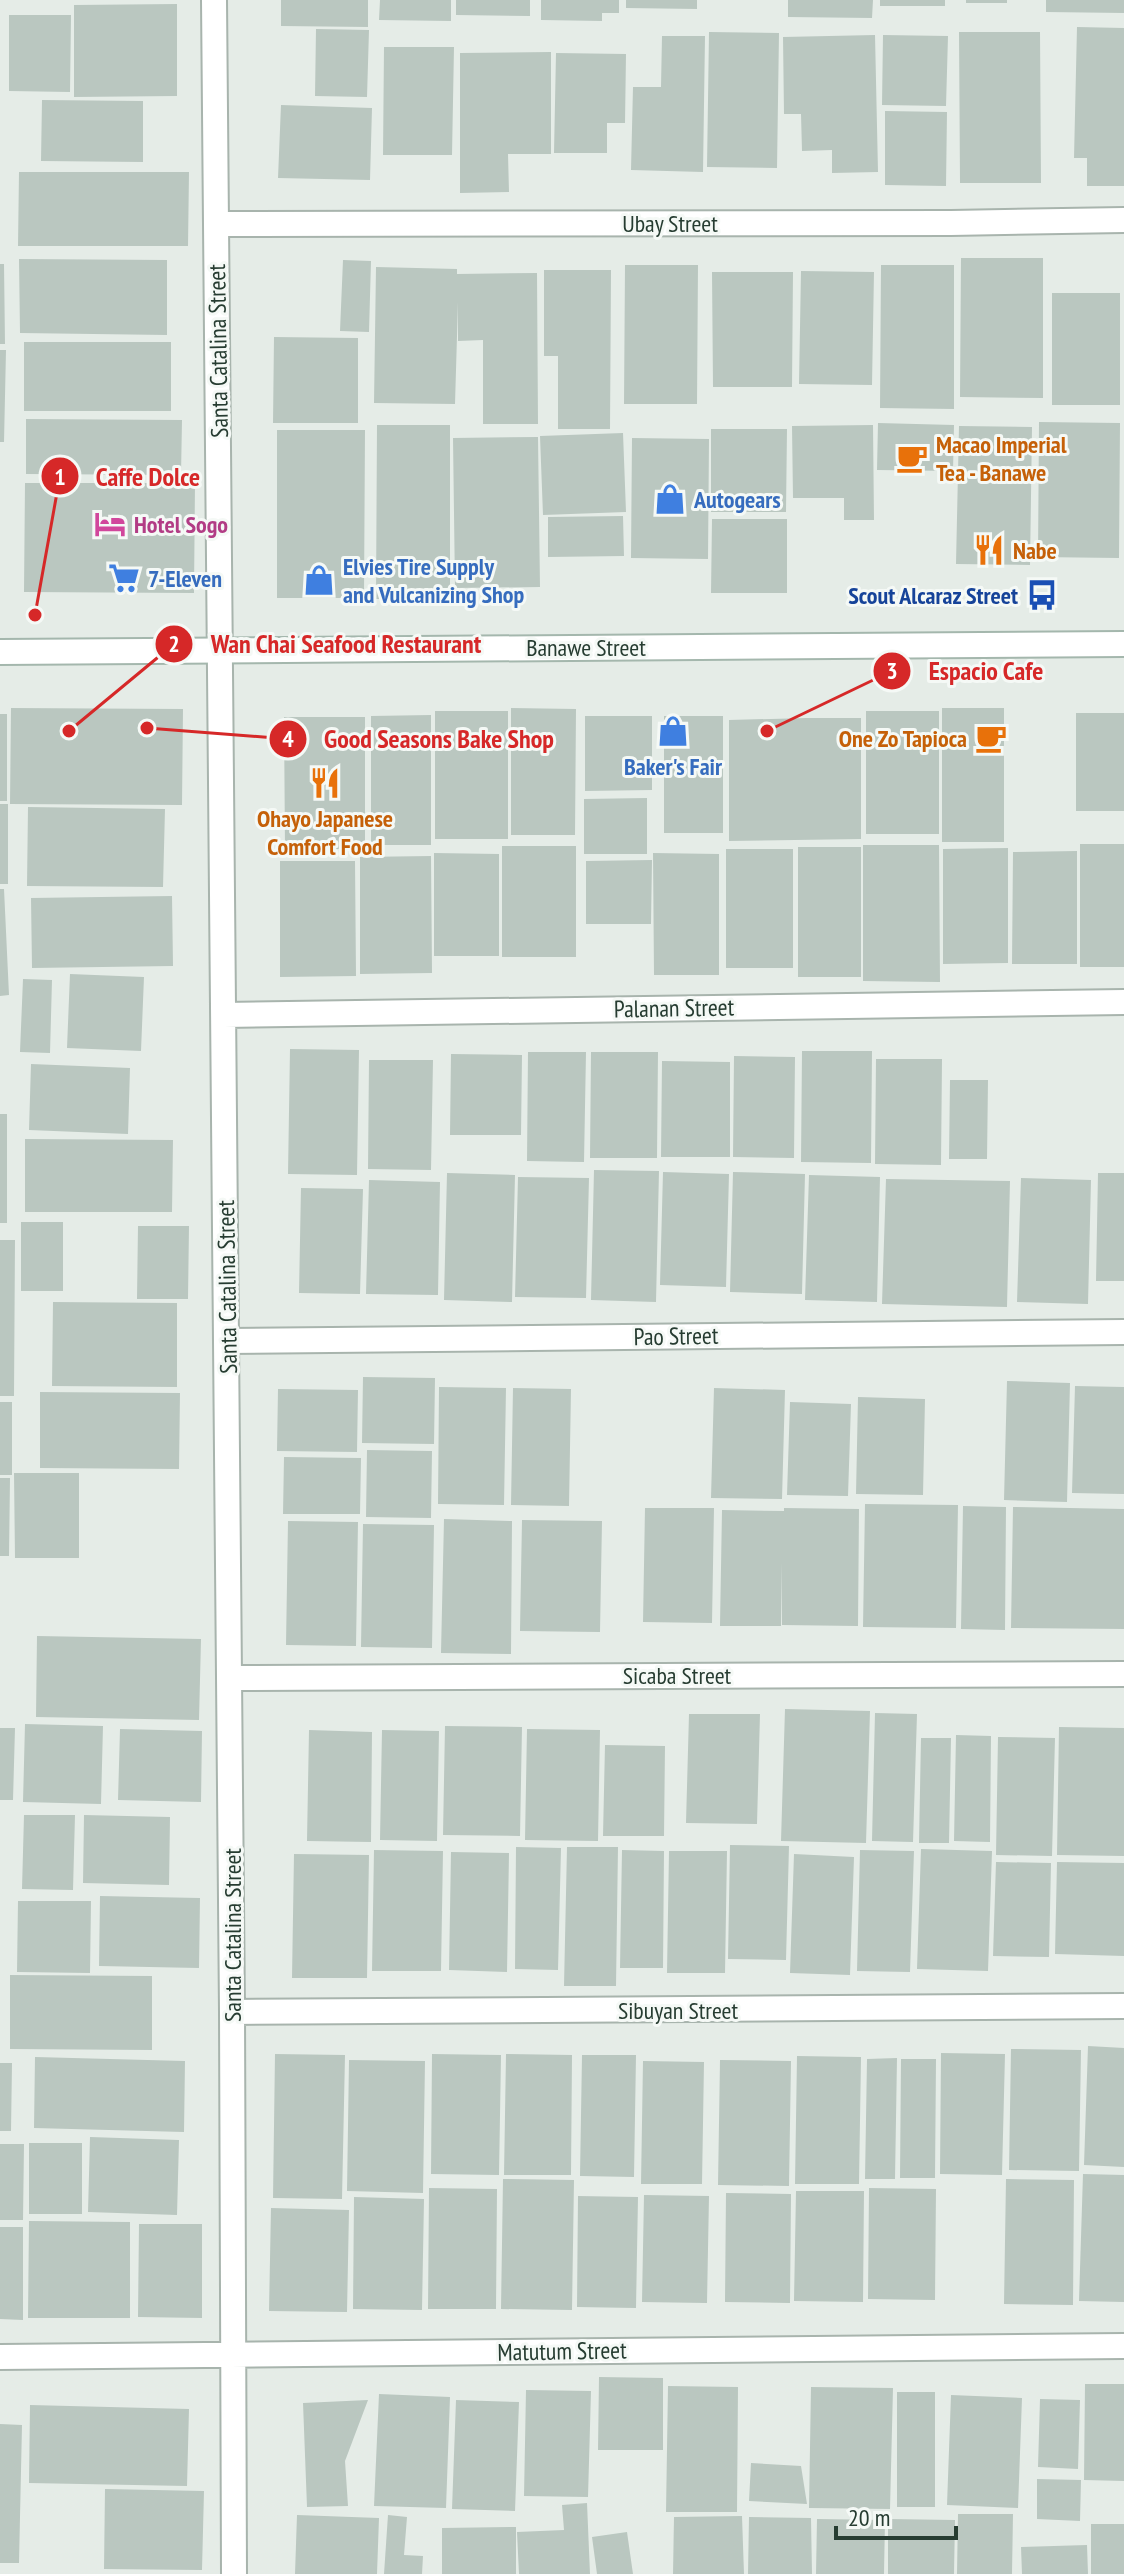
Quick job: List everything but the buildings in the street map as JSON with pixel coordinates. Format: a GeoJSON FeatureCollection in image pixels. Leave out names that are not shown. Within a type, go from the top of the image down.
{"type":"FeatureCollection","features":[{"type":"Feature","properties":{"kind":"street","name":"Santa Catalina Street"},"geometry":{"type":"LineString","coordinates":[[214,0],[230,1678],[234,2574]]}},
{"type":"Feature","properties":{"kind":"street","name":"Ubay Street"},"geometry":{"type":"LineString","coordinates":[[216,224],[1124,220]]}},
{"type":"Feature","properties":{"kind":"street","name":"Banawe Street"},"geometry":{"type":"LineString","coordinates":[[0,652],[1124,644]]}},
{"type":"Feature","properties":{"kind":"street","name":"Palanan Street"},"geometry":{"type":"LineString","coordinates":[[224,1015],[1124,1002]]}},
{"type":"Feature","properties":{"kind":"street","name":"Pao Street"},"geometry":{"type":"LineString","coordinates":[[227,1341],[1124,1332]]}},
{"type":"Feature","properties":{"kind":"street","name":"Sicaba Street"},"geometry":{"type":"LineString","coordinates":[[230,1678],[1124,1674]]}},
{"type":"Feature","properties":{"kind":"street","name":"Sibuyan Street"},"geometry":{"type":"LineString","coordinates":[[232,2012],[1124,2006]]}},
{"type":"Feature","properties":{"kind":"street","name":"Matutum Street"},"geometry":{"type":"LineString","coordinates":[[0,2357],[1124,2346]]}},
{"type":"Feature","properties":{"kind":"place","name":"Macao Imperial Tea - Banawe"},"geometry":{"type":"Point","coordinates":[912,458]}},
{"type":"Feature","properties":{"kind":"place","name":"Autogears"},"geometry":{"type":"Point","coordinates":[670,499]}},
{"type":"Feature","properties":{"kind":"place","name":"Hotel Sogo"},"geometry":{"type":"Point","coordinates":[110,524]}},
{"type":"Feature","properties":{"kind":"place","name":"Nabe"},"geometry":{"type":"Point","coordinates":[989,550]}},
{"type":"Feature","properties":{"kind":"place","name":"7-Eleven"},"geometry":{"type":"Point","coordinates":[124,578]}},
{"type":"Feature","properties":{"kind":"place","name":"Elvies Tire Supply and Vulcanizing Shop"},"geometry":{"type":"Point","coordinates":[319,580]}},
{"type":"Feature","properties":{"kind":"place","name":"Scout Alcaraz Street"},"geometry":{"type":"Point","coordinates":[1042,595]}},
{"type":"Feature","properties":{"kind":"place","name":"Caffe Dolce"},"geometry":{"type":"Point","coordinates":[35,615]}},
{"type":"Feature","properties":{"kind":"place","name":"Good Seasons Bake Shop"},"geometry":{"type":"Point","coordinates":[147,728]}},
{"type":"Feature","properties":{"kind":"place","name":"Wan Chai Seafood Restaurant"},"geometry":{"type":"Point","coordinates":[69,731]}},
{"type":"Feature","properties":{"kind":"place","name":"Baker's Fair"},"geometry":{"type":"Point","coordinates":[673,731]}},
{"type":"Feature","properties":{"kind":"place","name":"Espacio Cafe"},"geometry":{"type":"Point","coordinates":[767,731]}},
{"type":"Feature","properties":{"kind":"place","name":"One Zo Tapioca"},"geometry":{"type":"Point","coordinates":[991,738]}},
{"type":"Feature","properties":{"kind":"place","name":"Ohayo Japanese Comfort Food"},"geometry":{"type":"Point","coordinates":[325,783]}}]}
